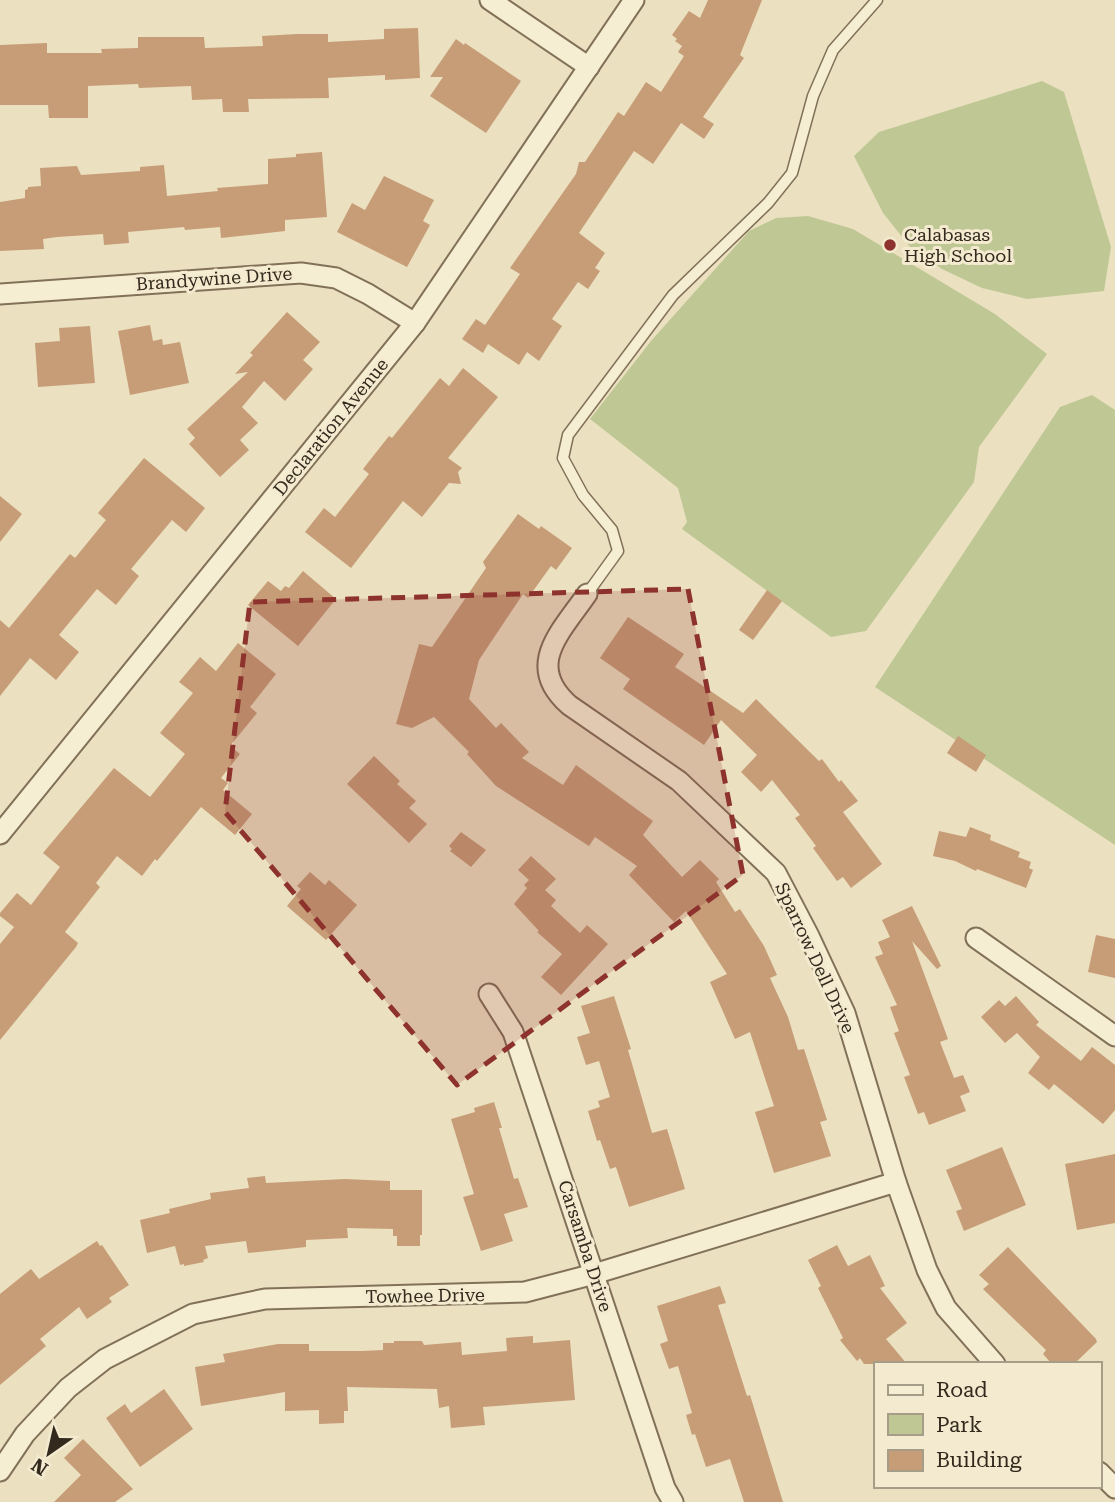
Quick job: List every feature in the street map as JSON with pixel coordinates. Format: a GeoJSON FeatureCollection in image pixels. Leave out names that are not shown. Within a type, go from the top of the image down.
{"type":"FeatureCollection","features":[{"type":"Feature","properties":{"kind":"street"},"geometry":{"type":"LineString","coordinates":[[490,0],[589,67]]}},
{"type":"Feature","properties":{"kind":"street","name":"Declaration Avenue"},"geometry":{"type":"LineString","coordinates":[[0,834],[415,323],[634,0]]}},
{"type":"Feature","properties":{"kind":"street","name":"Brandywine Drive"},"geometry":{"type":"LineString","coordinates":[[0,294],[301,273],[336,278],[415,323]]}},
{"type":"Feature","properties":{"kind":"street","name":"Sparrow Dell Drive"},"geometry":{"type":"LineString","coordinates":[[587,594],[551,648],[547,663],[548,678],[555,693],[679,781],[776,873],[845,1013],[896,1182],[927,1270],[946,1308],[993,1362]]}},
{"type":"Feature","properties":{"kind":"street"},"geometry":{"type":"LineString","coordinates":[[976,938],[1115,1036]]}},
{"type":"Feature","properties":{"kind":"street","name":"Carsamba Drive"},"geometry":{"type":"LineString","coordinates":[[489,994],[513,1032],[665,1488],[673,1502]]}},
{"type":"Feature","properties":{"kind":"street","name":"Towhee Drive"},"geometry":{"type":"LineString","coordinates":[[0,1471],[25,1434],[68,1388],[105,1359],[193,1314],[265,1298],[525,1292],[594,1274],[896,1182]]}},
{"type":"Feature","properties":{"kind":"street"},"geometry":{"type":"LineString","coordinates":[[1101,1474],[1115,1488]]}},
{"type":"Feature","properties":{"kind":"lane"},"geometry":{"type":"LineString","coordinates":[[587,594],[618,551],[612,530],[583,495],[563,458],[568,435],[673,295],[768,203],[792,173],[813,96],[833,50],[877,0]]}},
{"type":"Feature","properties":{"kind":"highlighted area"},"geometry":{"type":"Polygon","coordinates":[[[688,589],[743,875],[457,1085],[225,812],[250,602],[688,589]]]}},
{"type":"Feature","properties":{"kind":"green space"},"geometry":{"type":"Polygon","coordinates":[[[1042,81],[1064,92],[1111,247],[1104,291],[1027,299],[982,288],[942,269],[911,248],[883,213],[854,156],[879,132],[1042,81]]]}},
{"type":"Feature","properties":{"kind":"green space"},"geometry":{"type":"Polygon","coordinates":[[[808,216],[853,229],[995,314],[1047,354],[979,447],[974,482],[866,631],[831,637],[682,529],[687,522],[678,488],[590,419],[651,341],[749,231],[776,218],[808,216]]]}},
{"type":"Feature","properties":{"kind":"green space"},"geometry":{"type":"Polygon","coordinates":[[[1092,395],[1115,410],[1115,845],[875,687],[1060,407],[1092,395]]]}},
{"type":"Feature","properties":{"kind":"building"},"geometry":{"type":"Polygon","coordinates":[[[708,0],[762,0],[740,55],[744,58],[703,117],[714,124],[704,139],[681,123],[653,164],[634,151],[579,233],[605,253],[595,268],[600,271],[588,289],[578,282],[552,319],[562,326],[539,361],[527,352],[519,365],[488,344],[483,353],[462,339],[476,319],[485,325],[520,274],[510,268],[576,174],[579,162],[585,162],[618,112],[624,116],[646,82],[661,92],[684,56],[678,52],[682,46],[672,35],[689,11],[700,18],[708,0]]]}},
{"type":"Feature","properties":{"kind":"building"},"geometry":{"type":"Polygon","coordinates":[[[418,28],[420,78],[385,80],[385,75],[328,78],[329,98],[248,99],[249,112],[223,112],[222,99],[192,100],[191,86],[139,88],[138,84],[88,86],[88,118],[49,118],[48,105],[0,105],[0,45],[47,43],[47,53],[102,53],[101,49],[138,48],[138,37],[204,37],[205,48],[263,46],[262,36],[297,34],[328,34],[328,42],[384,39],[384,29],[418,28]]]}},
{"type":"Feature","properties":{"kind":"building"},"geometry":{"type":"Polygon","coordinates":[[[456,39],[521,81],[486,133],[430,96],[443,77],[430,77],[456,39]]]}},
{"type":"Feature","properties":{"kind":"building"},"geometry":{"type":"Polygon","coordinates":[[[322,152],[327,217],[285,220],[285,231],[221,238],[220,227],[185,230],[184,227],[128,232],[129,243],[104,245],[103,234],[43,239],[44,249],[0,251],[0,202],[25,198],[25,190],[28,187],[41,186],[40,168],[77,166],[81,175],[140,171],[140,167],[164,165],[167,196],[268,184],[268,159],[322,152]]]}},
{"type":"Feature","properties":{"kind":"building"},"geometry":{"type":"Polygon","coordinates":[[[384,176],[434,200],[423,221],[430,225],[407,267],[337,232],[352,203],[365,210],[384,176]]]}},
{"type":"Feature","properties":{"kind":"building"},"geometry":{"type":"Polygon","coordinates":[[[287,312],[320,342],[303,360],[313,369],[285,401],[264,381],[242,407],[258,423],[240,440],[249,450],[220,477],[189,444],[195,438],[187,429],[248,372],[235,374],[287,312]]]}},
{"type":"Feature","properties":{"kind":"building"},"geometry":{"type":"Polygon","coordinates":[[[150,325],[153,341],[162,339],[163,345],[180,342],[189,383],[130,395],[118,331],[150,325]]]}},
{"type":"Feature","properties":{"kind":"building"},"geometry":{"type":"Polygon","coordinates":[[[90,326],[95,383],[38,387],[35,343],[60,341],[59,328],[90,326]]]}},
{"type":"Feature","properties":{"kind":"building"},"geometry":{"type":"Polygon","coordinates":[[[463,368],[498,397],[448,458],[462,468],[458,472],[461,484],[449,483],[422,517],[403,501],[351,568],[305,532],[324,508],[335,517],[369,474],[363,469],[389,436],[392,438],[440,378],[449,386],[463,368]]]}},
{"type":"Feature","properties":{"kind":"building"},"geometry":{"type":"Polygon","coordinates":[[[144,458],[205,508],[186,532],[172,520],[131,569],[139,576],[116,605],[97,589],[59,635],[79,652],[56,680],[30,658],[0,696],[0,620],[9,628],[70,554],[75,558],[106,520],[98,513],[144,458]]]}},
{"type":"Feature","properties":{"kind":"building"},"geometry":{"type":"Polygon","coordinates":[[[0,496],[22,514],[0,542],[0,496]]]}},
{"type":"Feature","properties":{"kind":"building"},"geometry":{"type":"Polygon","coordinates":[[[518,514],[572,548],[556,570],[551,566],[528,598],[523,594],[479,660],[469,699],[496,728],[501,723],[529,752],[522,758],[563,785],[576,765],[653,821],[643,835],[682,877],[700,860],[719,879],[716,882],[735,912],[740,909],[764,946],[777,975],[770,978],[788,1017],[798,1050],[804,1049],[827,1120],[820,1122],[831,1156],[774,1173],[755,1112],[774,1106],[750,1032],[735,1039],[710,982],[727,974],[686,911],[674,922],[629,875],[637,866],[595,837],[589,846],[496,786],[467,754],[469,752],[434,717],[412,728],[396,724],[419,644],[432,647],[486,568],[483,562],[518,514]]]}},
{"type":"Feature","properties":{"kind":"building"},"geometry":{"type":"Polygon","coordinates":[[[303,571],[336,599],[298,646],[248,605],[268,581],[281,591],[285,586],[289,588],[303,571]]]}},
{"type":"Feature","properties":{"kind":"building"},"geometry":{"type":"Polygon","coordinates":[[[767,590],[782,601],[753,640],[739,630],[767,590]]]}},
{"type":"Feature","properties":{"kind":"building"},"geometry":{"type":"Polygon","coordinates":[[[628,617],[684,654],[675,667],[743,713],[756,699],[819,761],[822,759],[858,801],[843,812],[882,864],[851,888],[843,877],[837,881],[795,818],[800,815],[772,780],[761,792],[741,772],[757,755],[721,720],[704,745],[623,689],[630,679],[600,658],[628,617]]]}},
{"type":"Feature","properties":{"kind":"building"},"geometry":{"type":"Polygon","coordinates":[[[238,643],[276,674],[250,707],[257,713],[230,746],[240,754],[221,778],[228,783],[223,790],[252,814],[235,835],[201,807],[142,876],[117,856],[96,883],[100,887],[65,932],[78,943],[76,947],[0,1040],[0,944],[14,927],[0,916],[0,913],[17,893],[31,905],[60,867],[43,853],[114,768],[150,797],[185,754],[160,733],[193,693],[179,682],[200,657],[216,671],[238,643]]]}},
{"type":"Feature","properties":{"kind":"building"},"geometry":{"type":"Polygon","coordinates":[[[958,736],[986,755],[976,772],[947,753],[958,736]]]}},
{"type":"Feature","properties":{"kind":"building"},"geometry":{"type":"Polygon","coordinates":[[[374,756],[400,781],[397,784],[416,801],[409,808],[427,824],[409,843],[347,784],[374,756]]]}},
{"type":"Feature","properties":{"kind":"building"},"geometry":{"type":"Polygon","coordinates":[[[970,827],[991,835],[990,840],[1020,852],[1018,857],[1031,862],[1029,868],[1033,870],[1026,888],[955,861],[933,856],[939,831],[966,837],[970,827]]]}},
{"type":"Feature","properties":{"kind":"building"},"geometry":{"type":"Polygon","coordinates":[[[461,832],[486,850],[471,867],[450,851],[452,849],[449,846],[461,832]]]}},
{"type":"Feature","properties":{"kind":"building"},"geometry":{"type":"Polygon","coordinates":[[[531,856],[556,879],[545,890],[556,900],[551,906],[580,933],[587,925],[608,944],[561,995],[541,977],[562,954],[537,932],[539,931],[514,904],[527,888],[524,885],[529,880],[518,870],[531,856]]]}},
{"type":"Feature","properties":{"kind":"building"},"geometry":{"type":"Polygon","coordinates":[[[310,872],[325,885],[329,880],[357,905],[326,940],[287,906],[301,889],[297,886],[310,872]]]}},
{"type":"Feature","properties":{"kind":"building"},"geometry":{"type":"Polygon","coordinates":[[[912,906],[941,966],[937,969],[912,941],[948,1039],[940,1042],[954,1078],[963,1075],[970,1092],[960,1096],[966,1111],[929,1125],[924,1112],[918,1114],[904,1077],[910,1075],[894,1033],[899,1031],[890,1007],[897,1005],[875,957],[883,954],[878,942],[890,937],[882,920],[912,906]]]}},
{"type":"Feature","properties":{"kind":"building"},"geometry":{"type":"Polygon","coordinates":[[[1096,935],[1115,939],[1115,978],[1088,972],[1096,935]]]}},
{"type":"Feature","properties":{"kind":"building"},"geometry":{"type":"Polygon","coordinates":[[[614,996],[631,1049],[628,1050],[652,1133],[667,1129],[685,1189],[629,1207],[616,1167],[610,1169],[600,1140],[597,1141],[588,1111],[600,1107],[598,1101],[610,1097],[599,1061],[586,1065],[577,1037],[590,1033],[581,1006],[614,996]]]}},
{"type":"Feature","properties":{"kind":"building"},"geometry":{"type":"Polygon","coordinates":[[[1016,996],[1039,1022],[1036,1025],[1081,1061],[1092,1047],[1115,1065],[1115,1110],[1103,1124],[1054,1084],[1049,1090],[1028,1073],[1040,1057],[1017,1033],[1005,1043],[981,1017],[999,1000],[1005,1006],[1016,996]]]}},
{"type":"Feature","properties":{"kind":"building"},"geometry":{"type":"Polygon","coordinates":[[[494,1102],[514,1179],[518,1178],[528,1207],[504,1214],[513,1241],[481,1251],[463,1197],[474,1194],[451,1119],[475,1112],[474,1108],[494,1102]]]}},
{"type":"Feature","properties":{"kind":"building"},"geometry":{"type":"Polygon","coordinates":[[[1002,1147],[1026,1205],[964,1231],[956,1211],[962,1209],[946,1170],[1002,1147]]]}},
{"type":"Feature","properties":{"kind":"building"},"geometry":{"type":"Polygon","coordinates":[[[1115,1154],[1115,1223],[1077,1230],[1065,1164],[1115,1154]]]}},
{"type":"Feature","properties":{"kind":"building"},"geometry":{"type":"Polygon","coordinates":[[[265,1176],[266,1183],[345,1179],[390,1181],[390,1190],[422,1190],[420,1246],[397,1246],[397,1236],[393,1236],[393,1229],[347,1228],[348,1238],[306,1240],[306,1247],[248,1253],[246,1241],[205,1246],[208,1258],[203,1260],[204,1262],[184,1266],[180,1265],[175,1246],[147,1253],[140,1220],[170,1213],[169,1209],[211,1199],[210,1193],[249,1188],[247,1178],[265,1176]]]}},
{"type":"Feature","properties":{"kind":"building"},"geometry":{"type":"Polygon","coordinates":[[[97,1241],[129,1285],[109,1298],[112,1302],[87,1319],[79,1307],[40,1339],[46,1346],[0,1385],[0,1294],[31,1269],[39,1279],[97,1241]]]}},
{"type":"Feature","properties":{"kind":"building"},"geometry":{"type":"Polygon","coordinates":[[[837,1245],[848,1266],[870,1255],[885,1286],[880,1288],[907,1323],[886,1339],[905,1362],[864,1364],[860,1358],[857,1361],[840,1340],[843,1338],[818,1288],[821,1286],[808,1260],[837,1245]]]}},
{"type":"Feature","properties":{"kind":"building"},"geometry":{"type":"Polygon","coordinates":[[[1008,1247],[1097,1342],[1076,1362],[1050,1362],[1043,1354],[1046,1350],[983,1289],[989,1284],[979,1275],[1008,1247]]]}},
{"type":"Feature","properties":{"kind":"building"},"geometry":{"type":"Polygon","coordinates":[[[720,1286],[726,1303],[718,1305],[747,1396],[750,1395],[783,1502],[744,1502],[730,1459],[706,1467],[686,1415],[692,1413],[678,1366],[669,1369],[660,1344],[668,1341],[657,1306],[720,1286]]]}},
{"type":"Feature","properties":{"kind":"building"},"geometry":{"type":"Polygon","coordinates":[[[533,1336],[533,1343],[570,1340],[575,1400],[483,1407],[485,1425],[451,1428],[449,1406],[439,1408],[437,1389],[347,1387],[348,1411],[344,1411],[344,1423],[319,1424],[319,1410],[285,1411],[285,1392],[201,1406],[195,1367],[225,1362],[223,1354],[278,1344],[309,1344],[309,1351],[362,1351],[383,1350],[383,1343],[394,1341],[422,1341],[424,1345],[461,1342],[462,1355],[507,1351],[506,1338],[533,1336]]]}},
{"type":"Feature","properties":{"kind":"building"},"geometry":{"type":"Polygon","coordinates":[[[164,1389],[193,1429],[140,1467],[106,1418],[125,1404],[131,1413],[164,1389]]]}},
{"type":"Feature","properties":{"kind":"building"},"geometry":{"type":"Polygon","coordinates":[[[83,1439],[133,1489],[115,1502],[54,1502],[81,1475],[64,1458],[83,1439]]]}},
{"type":"Feature","properties":{"kind":"place","name":"Calabasas High School"},"geometry":{"type":"Point","coordinates":[890,245]}}]}
